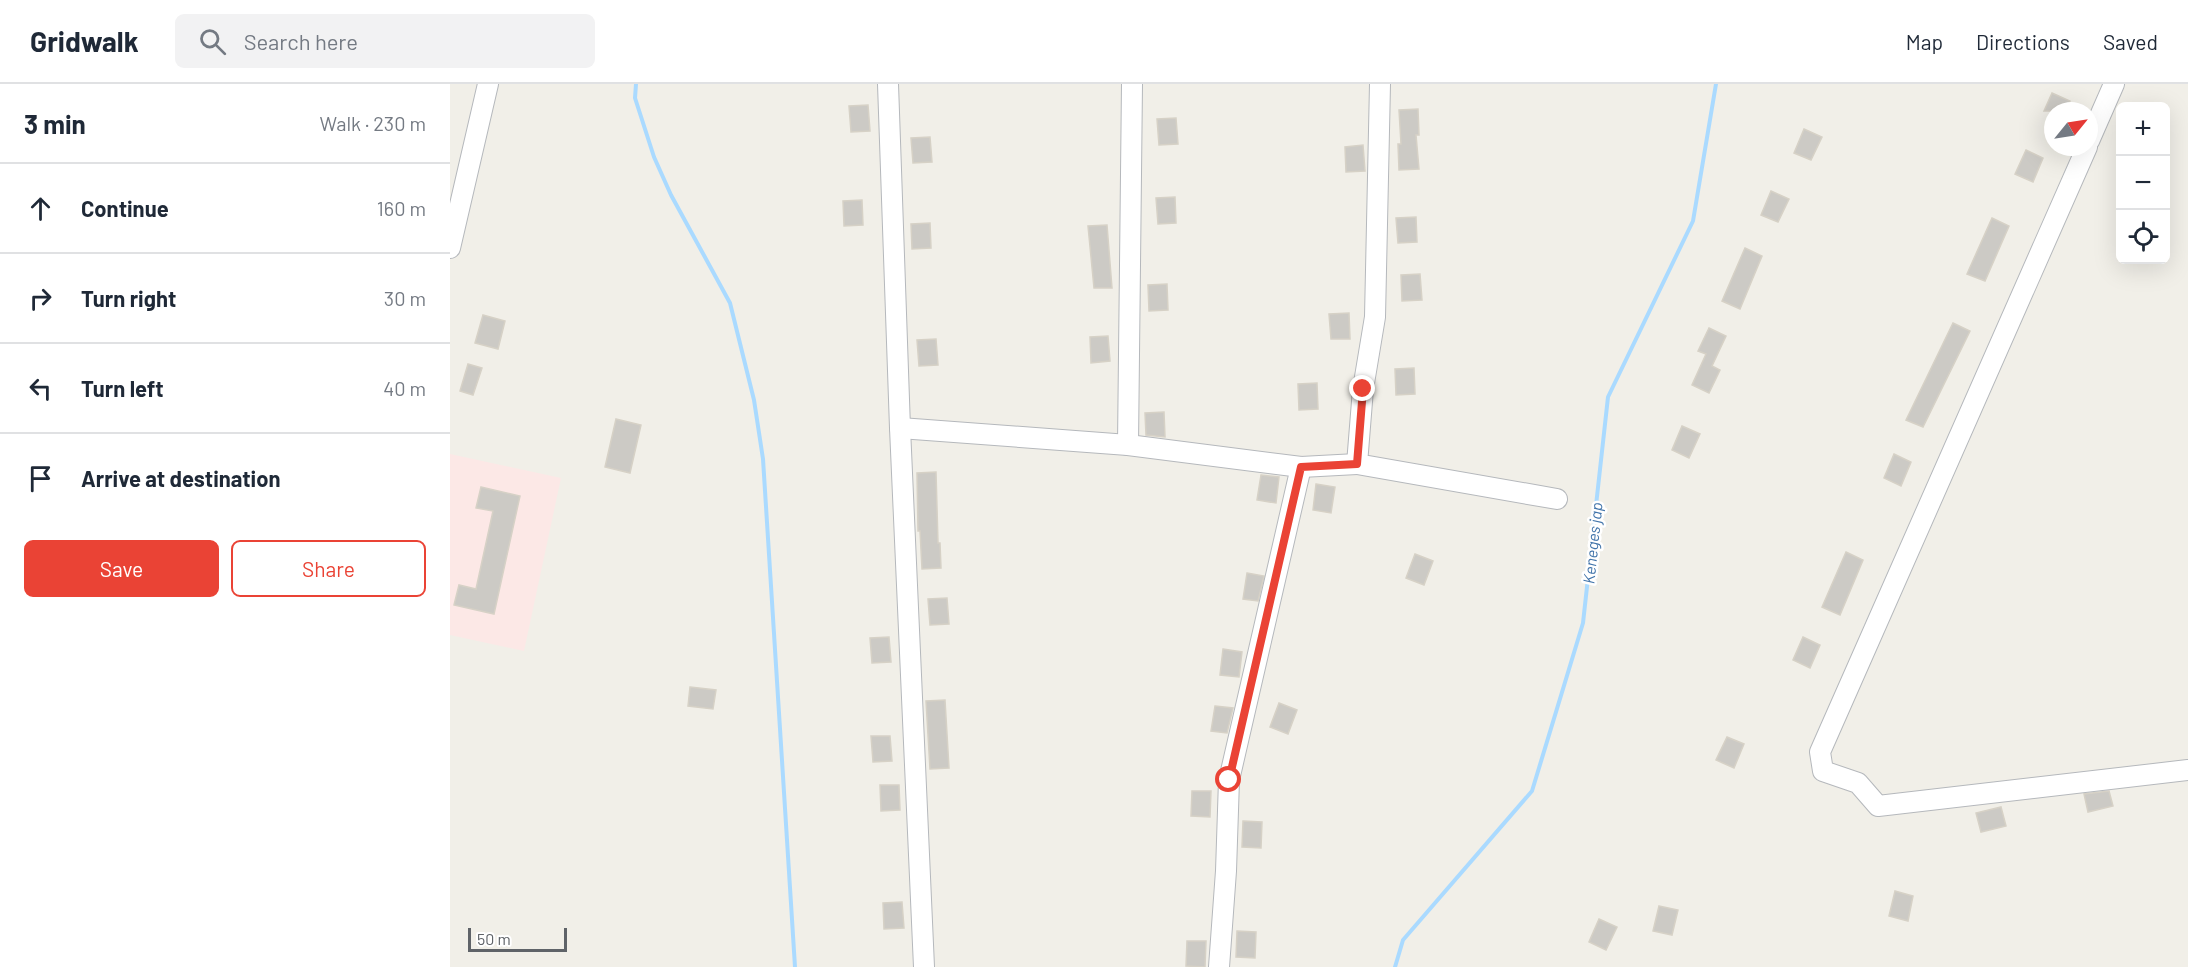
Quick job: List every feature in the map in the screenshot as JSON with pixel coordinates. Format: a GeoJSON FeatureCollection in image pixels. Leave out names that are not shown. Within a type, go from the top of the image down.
{"type":"FeatureCollection","features":[{"type":"Feature","properties":{"kind":"street"},"geometry":{"type":"LineString","coordinates":[[450,248],[459,167],[488,84]]}},
{"type":"Feature","properties":{"kind":"street"},"geometry":{"type":"LineString","coordinates":[[888,84],[900,428],[924,967]]}},
{"type":"Feature","properties":{"kind":"street"},"geometry":{"type":"LineString","coordinates":[[1128,445],[1132,84]]}},
{"type":"Feature","properties":{"kind":"street"},"geometry":{"type":"LineString","coordinates":[[1357,464],[1363,389],[1375,317],[1380,84]]}},
{"type":"Feature","properties":{"kind":"street"},"geometry":{"type":"LineString","coordinates":[[2098,120],[2114,84]]}},
{"type":"Feature","properties":{"kind":"street"},"geometry":{"type":"LineString","coordinates":[[2082,156],[1820,752],[1823,771],[1858,783],[1878,806],[2188,770]]}},
{"type":"Feature","properties":{"kind":"street"},"geometry":{"type":"LineString","coordinates":[[900,428],[1128,445],[1301,467],[1357,464],[1557,499]]}},
{"type":"Feature","properties":{"kind":"street"},"geometry":{"type":"LineString","coordinates":[[1219,967],[1226,871],[1229,780],[1301,467]]}},
{"type":"Feature","properties":{"kind":"shaded area"},"geometry":{"type":"Polygon","coordinates":[[[450,454],[561,478],[524,651],[450,635],[450,454]]]}},
{"type":"Feature","properties":{"kind":"building"},"geometry":{"type":"Polygon","coordinates":[[[2052,93],[2070,101],[2070,102],[2048,102],[2052,93]]]}},
{"type":"Feature","properties":{"kind":"building"},"geometry":{"type":"Polygon","coordinates":[[[868,105],[870,131],[851,132],[849,106],[868,105]]]}},
{"type":"Feature","properties":{"kind":"building"},"geometry":{"type":"Polygon","coordinates":[[[1418,109],[1419,135],[1416,135],[1419,169],[1399,170],[1398,144],[1401,144],[1399,110],[1418,109]]]}},
{"type":"Feature","properties":{"kind":"building"},"geometry":{"type":"Polygon","coordinates":[[[1176,118],[1178,144],[1159,145],[1157,119],[1176,118]]]}},
{"type":"Feature","properties":{"kind":"building"},"geometry":{"type":"Polygon","coordinates":[[[1804,129],[1822,137],[1811,160],[1794,153],[1804,129]]]}},
{"type":"Feature","properties":{"kind":"building"},"geometry":{"type":"Polygon","coordinates":[[[930,137],[932,162],[913,163],[911,138],[930,137]]]}},
{"type":"Feature","properties":{"kind":"building"},"geometry":{"type":"Polygon","coordinates":[[[1363,145],[1365,171],[1346,172],[1345,147],[1363,145]]]}},
{"type":"Feature","properties":{"kind":"building"},"geometry":{"type":"Polygon","coordinates":[[[2026,150],[2043,158],[2033,182],[2015,174],[2026,150]]]}},
{"type":"Feature","properties":{"kind":"building"},"geometry":{"type":"Polygon","coordinates":[[[1771,191],[1789,199],[1778,222],[1761,215],[1771,191]]]}},
{"type":"Feature","properties":{"kind":"building"},"geometry":{"type":"Polygon","coordinates":[[[1175,197],[1176,223],[1158,224],[1156,198],[1175,197]]]}},
{"type":"Feature","properties":{"kind":"building"},"geometry":{"type":"Polygon","coordinates":[[[862,200],[863,225],[844,226],[843,201],[862,200]]]}},
{"type":"Feature","properties":{"kind":"building"},"geometry":{"type":"Polygon","coordinates":[[[1416,217],[1417,242],[1398,243],[1396,218],[1416,217]]]}},
{"type":"Feature","properties":{"kind":"building"},"geometry":{"type":"Polygon","coordinates":[[[1992,218],[2009,226],[1985,281],[1967,274],[1992,218]]]}},
{"type":"Feature","properties":{"kind":"building"},"geometry":{"type":"Polygon","coordinates":[[[930,223],[931,248],[912,249],[911,224],[930,223]]]}},
{"type":"Feature","properties":{"kind":"building"},"geometry":{"type":"Polygon","coordinates":[[[1107,225],[1112,288],[1094,288],[1088,226],[1107,225]]]}},
{"type":"Feature","properties":{"kind":"building"},"geometry":{"type":"Polygon","coordinates":[[[1745,248],[1762,256],[1740,309],[1722,301],[1745,248]]]}},
{"type":"Feature","properties":{"kind":"building"},"geometry":{"type":"Polygon","coordinates":[[[1420,274],[1422,300],[1402,301],[1401,275],[1420,274]]]}},
{"type":"Feature","properties":{"kind":"building"},"geometry":{"type":"Polygon","coordinates":[[[1167,284],[1168,310],[1149,311],[1148,285],[1167,284]]]}},
{"type":"Feature","properties":{"kind":"building"},"geometry":{"type":"Polygon","coordinates":[[[1349,313],[1350,339],[1331,339],[1329,314],[1349,313]]]}},
{"type":"Feature","properties":{"kind":"building"},"geometry":{"type":"Polygon","coordinates":[[[483,315],[505,321],[498,349],[475,343],[483,315]]]}},
{"type":"Feature","properties":{"kind":"building"},"geometry":{"type":"Polygon","coordinates":[[[1953,323],[1970,331],[1923,427],[1906,420],[1953,323]]]}},
{"type":"Feature","properties":{"kind":"building"},"geometry":{"type":"Polygon","coordinates":[[[1709,328],[1726,336],[1712,366],[1720,370],[1709,393],[1692,385],[1706,354],[1698,351],[1709,328]]]}},
{"type":"Feature","properties":{"kind":"building"},"geometry":{"type":"Polygon","coordinates":[[[1108,336],[1110,361],[1091,363],[1090,337],[1108,336]]]}},
{"type":"Feature","properties":{"kind":"building"},"geometry":{"type":"Polygon","coordinates":[[[936,339],[938,365],[919,366],[917,340],[936,339]]]}},
{"type":"Feature","properties":{"kind":"building"},"geometry":{"type":"Polygon","coordinates":[[[468,364],[482,368],[473,395],[460,391],[468,364]]]}},
{"type":"Feature","properties":{"kind":"building"},"geometry":{"type":"Polygon","coordinates":[[[1414,368],[1415,394],[1396,395],[1395,369],[1414,368]]]}},
{"type":"Feature","properties":{"kind":"building"},"geometry":{"type":"Polygon","coordinates":[[[1317,383],[1318,409],[1299,410],[1298,384],[1317,383]]]}},
{"type":"Feature","properties":{"kind":"building"},"geometry":{"type":"Polygon","coordinates":[[[1164,412],[1165,437],[1146,435],[1145,413],[1164,412]]]}},
{"type":"Feature","properties":{"kind":"building"},"geometry":{"type":"Polygon","coordinates":[[[616,419],[641,425],[630,473],[605,467],[616,419]]]}},
{"type":"Feature","properties":{"kind":"building"},"geometry":{"type":"Polygon","coordinates":[[[1682,426],[1700,434],[1689,458],[1672,450],[1682,426]]]}},
{"type":"Feature","properties":{"kind":"building"},"geometry":{"type":"Polygon","coordinates":[[[1894,454],[1911,462],[1901,486],[1884,478],[1894,454]]]}},
{"type":"Feature","properties":{"kind":"building"},"geometry":{"type":"Polygon","coordinates":[[[936,472],[941,568],[922,569],[920,531],[918,531],[917,473],[936,472]]]}},
{"type":"Feature","properties":{"kind":"building"},"geometry":{"type":"Polygon","coordinates":[[[1261,475],[1279,477],[1276,503],[1257,500],[1261,475]]]}},
{"type":"Feature","properties":{"kind":"building"},"geometry":{"type":"Polygon","coordinates":[[[1316,484],[1335,487],[1331,513],[1313,510],[1316,484]]]}},
{"type":"Feature","properties":{"kind":"building"},"geometry":{"type":"Polygon","coordinates":[[[481,487],[520,496],[494,614],[454,605],[459,585],[476,589],[493,511],[476,508],[481,487]]]}},
{"type":"Feature","properties":{"kind":"building"},"geometry":{"type":"Polygon","coordinates":[[[1846,552],[1863,560],[1840,615],[1822,607],[1846,552]]]}},
{"type":"Feature","properties":{"kind":"building"},"geometry":{"type":"Polygon","coordinates":[[[1415,554],[1433,561],[1424,585],[1406,578],[1415,554]]]}},
{"type":"Feature","properties":{"kind":"building"},"geometry":{"type":"Polygon","coordinates":[[[1247,573],[1264,576],[1258,601],[1243,599],[1247,573]]]}},
{"type":"Feature","properties":{"kind":"building"},"geometry":{"type":"Polygon","coordinates":[[[947,598],[949,624],[930,625],[928,599],[947,598]]]}},
{"type":"Feature","properties":{"kind":"building"},"geometry":{"type":"Polygon","coordinates":[[[889,637],[891,662],[872,663],[870,638],[889,637]]]}},
{"type":"Feature","properties":{"kind":"building"},"geometry":{"type":"Polygon","coordinates":[[[1803,637],[1820,645],[1810,668],[1793,660],[1803,637]]]}},
{"type":"Feature","properties":{"kind":"building"},"geometry":{"type":"Polygon","coordinates":[[[1223,649],[1242,652],[1239,677],[1220,675],[1223,649]]]}},
{"type":"Feature","properties":{"kind":"building"},"geometry":{"type":"Polygon","coordinates":[[[690,687],[716,690],[713,709],[688,706],[690,687]]]}},
{"type":"Feature","properties":{"kind":"building"},"geometry":{"type":"Polygon","coordinates":[[[945,700],[949,768],[930,769],[926,701],[945,700]]]}},
{"type":"Feature","properties":{"kind":"building"},"geometry":{"type":"Polygon","coordinates":[[[1279,703],[1297,710],[1288,734],[1270,727],[1279,703]]]}},
{"type":"Feature","properties":{"kind":"building"},"geometry":{"type":"Polygon","coordinates":[[[1215,706],[1233,708],[1227,733],[1211,731],[1215,706]]]}},
{"type":"Feature","properties":{"kind":"building"},"geometry":{"type":"Polygon","coordinates":[[[871,736],[890,736],[892,761],[873,762],[871,736]]]}},
{"type":"Feature","properties":{"kind":"building"},"geometry":{"type":"Polygon","coordinates":[[[1727,737],[1744,744],[1734,768],[1716,760],[1727,737]]]}},
{"type":"Feature","properties":{"kind":"building"},"geometry":{"type":"Polygon","coordinates":[[[880,785],[899,785],[900,810],[881,811],[880,785]]]}},
{"type":"Feature","properties":{"kind":"building"},"geometry":{"type":"Polygon","coordinates":[[[1192,791],[1211,791],[1210,817],[1191,816],[1192,791]]]}},
{"type":"Feature","properties":{"kind":"building"},"geometry":{"type":"Polygon","coordinates":[[[2109,791],[2113,806],[2088,812],[2084,794],[2109,791]]]}},
{"type":"Feature","properties":{"kind":"building"},"geometry":{"type":"Polygon","coordinates":[[[2001,807],[2006,826],[1981,832],[1976,813],[2001,807]]]}},
{"type":"Feature","properties":{"kind":"building"},"geometry":{"type":"Polygon","coordinates":[[[1243,821],[1262,822],[1261,848],[1242,847],[1243,821]]]}},
{"type":"Feature","properties":{"kind":"building"},"geometry":{"type":"Polygon","coordinates":[[[1895,891],[1913,896],[1908,921],[1889,916],[1895,891]]]}},
{"type":"Feature","properties":{"kind":"building"},"geometry":{"type":"Polygon","coordinates":[[[902,902],[904,928],[884,929],[883,903],[902,902]]]}},
{"type":"Feature","properties":{"kind":"building"},"geometry":{"type":"Polygon","coordinates":[[[1659,906],[1678,910],[1672,935],[1653,931],[1659,906]]]}},
{"type":"Feature","properties":{"kind":"building"},"geometry":{"type":"Polygon","coordinates":[[[1599,919],[1617,927],[1606,950],[1589,942],[1599,919]]]}},
{"type":"Feature","properties":{"kind":"building"},"geometry":{"type":"Polygon","coordinates":[[[1237,931],[1256,932],[1255,958],[1236,957],[1237,931]]]}},
{"type":"Feature","properties":{"kind":"building"},"geometry":{"type":"Polygon","coordinates":[[[1187,941],[1206,941],[1205,967],[1186,966],[1187,941]]]}},
{"type":"Feature","properties":{"kind":"waterway"},"geometry":{"type":"LineString","coordinates":[[636,84],[635,98],[654,157],[671,195],[730,303],[754,400],[763,459],[795,967]]}},
{"type":"Feature","properties":{"kind":"waterway","name":"Keneges jap"},"geometry":{"type":"LineString","coordinates":[[1395,967],[1403,940],[1532,791],[1583,623],[1608,397],[1693,221],[1716,84]]}},
{"type":"Feature","properties":{"kind":"route"},"geometry":{"type":"LineString","coordinates":[[1229,780],[1301,467],[1357,464],[1363,389]]}}]}
